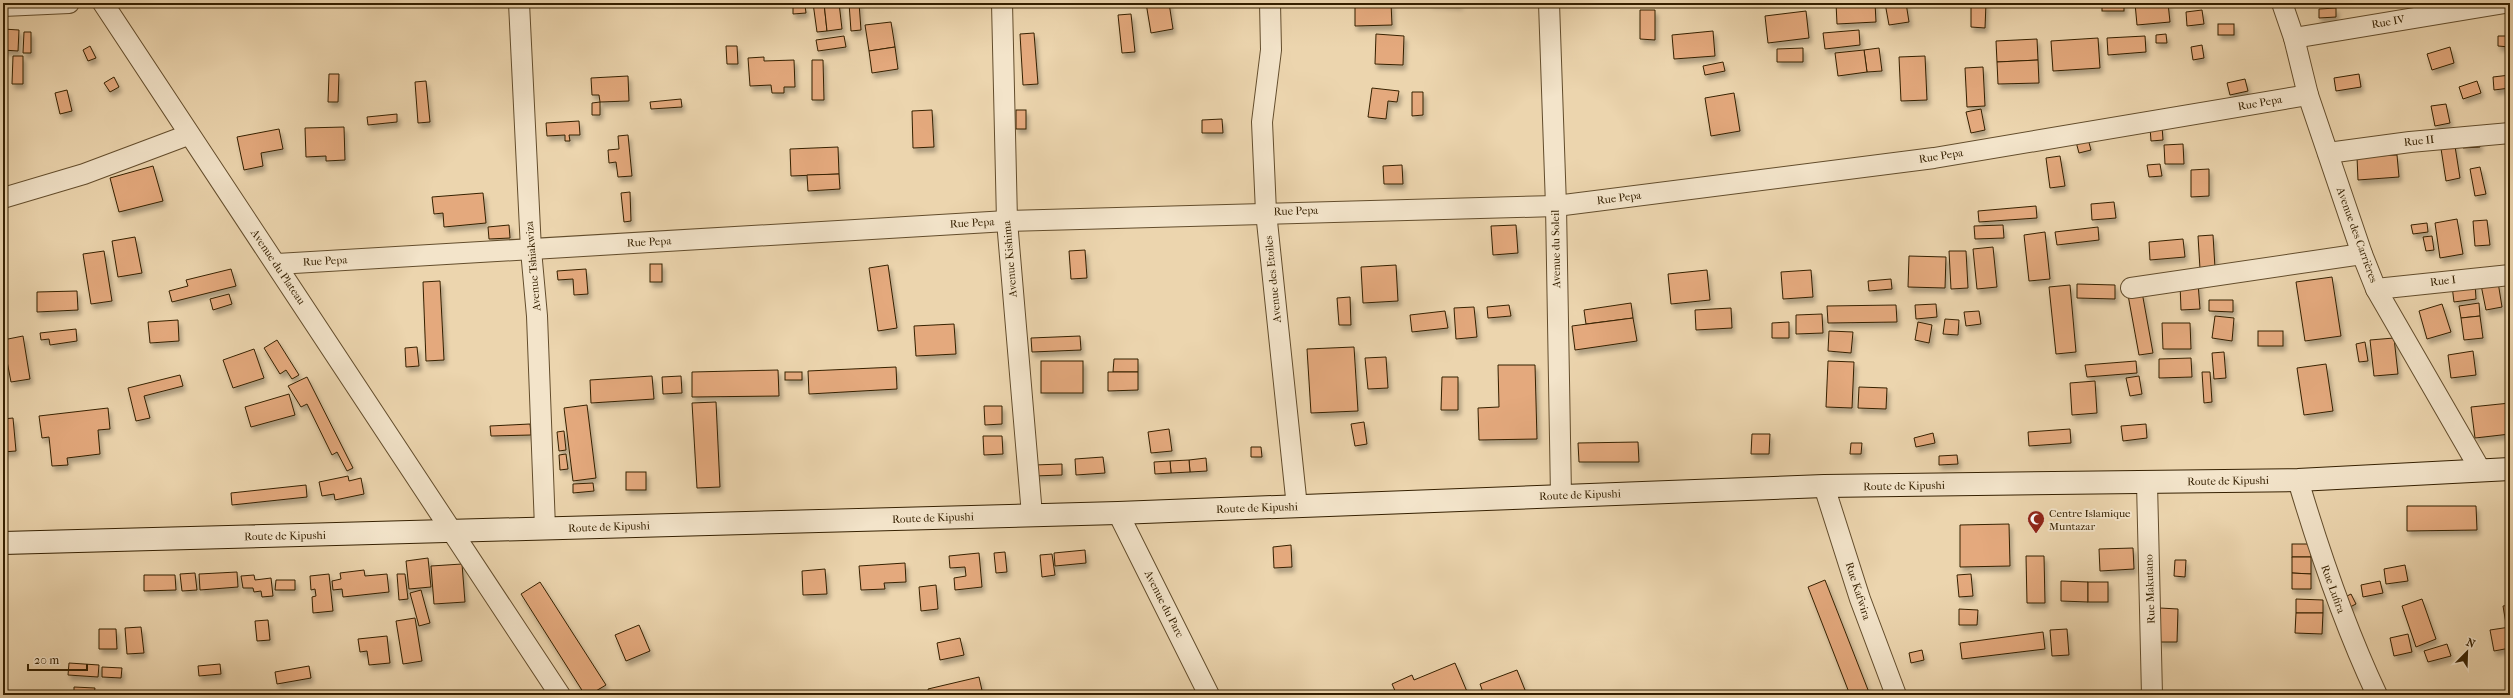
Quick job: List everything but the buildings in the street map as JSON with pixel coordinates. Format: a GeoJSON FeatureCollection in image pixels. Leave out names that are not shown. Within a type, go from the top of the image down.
{"type":"FeatureCollection","features":[{"type":"Feature","properties":{"kind":"main road","name":"Route de Kipushi"},"geometry":{"type":"LineString","coordinates":[[3,543],[1118,513],[1824,486],[2298,480],[2510,470]]}},
{"type":"Feature","properties":{"kind":"street"},"geometry":{"type":"LineString","coordinates":[[3,6],[69,3]]}},
{"type":"Feature","properties":{"kind":"street","name":"Avenue du Plateau"},"geometry":{"type":"LineString","coordinates":[[103,3],[188,135],[277,264],[560,695]]}},
{"type":"Feature","properties":{"kind":"street","name":"Avenue Tshiakwiza"},"geometry":{"type":"LineString","coordinates":[[519,3],[531,250],[537,316],[545,528]]}},
{"type":"Feature","properties":{"kind":"street","name":"Avenue Kishima"},"geometry":{"type":"LineString","coordinates":[[1002,3],[1007,221],[1032,515]]}},
{"type":"Feature","properties":{"kind":"street","name":"Avenue des Etoiles"},"geometry":{"type":"LineString","coordinates":[[1270,3],[1271,50],[1262,122],[1266,212],[1297,507]]}},
{"type":"Feature","properties":{"kind":"street","name":"Avenue du Soleil"},"geometry":{"type":"LineString","coordinates":[[1548,3],[1556,206],[1561,496]]}},
{"type":"Feature","properties":{"kind":"street","name":"Avenue des Carrières"},"geometry":{"type":"LineString","coordinates":[[2282,3],[2294,38],[2308,95],[2362,254],[2376,289],[2481,471]]}},
{"type":"Feature","properties":{"kind":"street","name":"Rue IV"},"geometry":{"type":"LineString","coordinates":[[2294,38],[2505,3]]}},
{"type":"Feature","properties":{"kind":"street","name":"Rue Pepa"},"geometry":{"type":"LineString","coordinates":[[277,264],[1007,221],[1266,212],[1556,206],[1934,158],[2308,95]]}},
{"type":"Feature","properties":{"kind":"street","name":"Rue II"},"geometry":{"type":"LineString","coordinates":[[2328,152],[2410,142],[2510,133]]}},
{"type":"Feature","properties":{"kind":"street"},"geometry":{"type":"LineString","coordinates":[[3,198],[84,174],[188,135]]}},
{"type":"Feature","properties":{"kind":"street"},"geometry":{"type":"LineString","coordinates":[[2131,288],[2362,254]]}},
{"type":"Feature","properties":{"kind":"street","name":"Rue I"},"geometry":{"type":"LineString","coordinates":[[2376,289],[2510,275]]}},
{"type":"Feature","properties":{"kind":"street","name":"Rue Lufira"},"geometry":{"type":"LineString","coordinates":[[2298,480],[2320,556],[2344,621],[2377,695]]}},
{"type":"Feature","properties":{"kind":"street","name":"Rue Makutano"},"geometry":{"type":"LineString","coordinates":[[2147,483],[2152,695]]}},
{"type":"Feature","properties":{"kind":"street","name":"Rue Kafwira"},"geometry":{"type":"LineString","coordinates":[[1824,486],[1860,599],[1896,695]]}},
{"type":"Feature","properties":{"kind":"street","name":"Avenue du Parc"},"geometry":{"type":"LineString","coordinates":[[1118,513],[1209,695]]}},
{"type":"Feature","properties":{"kind":"place","name":"Centre Islamique Muntazar"},"geometry":{"type":"Point","coordinates":[2036,534]}}]}
